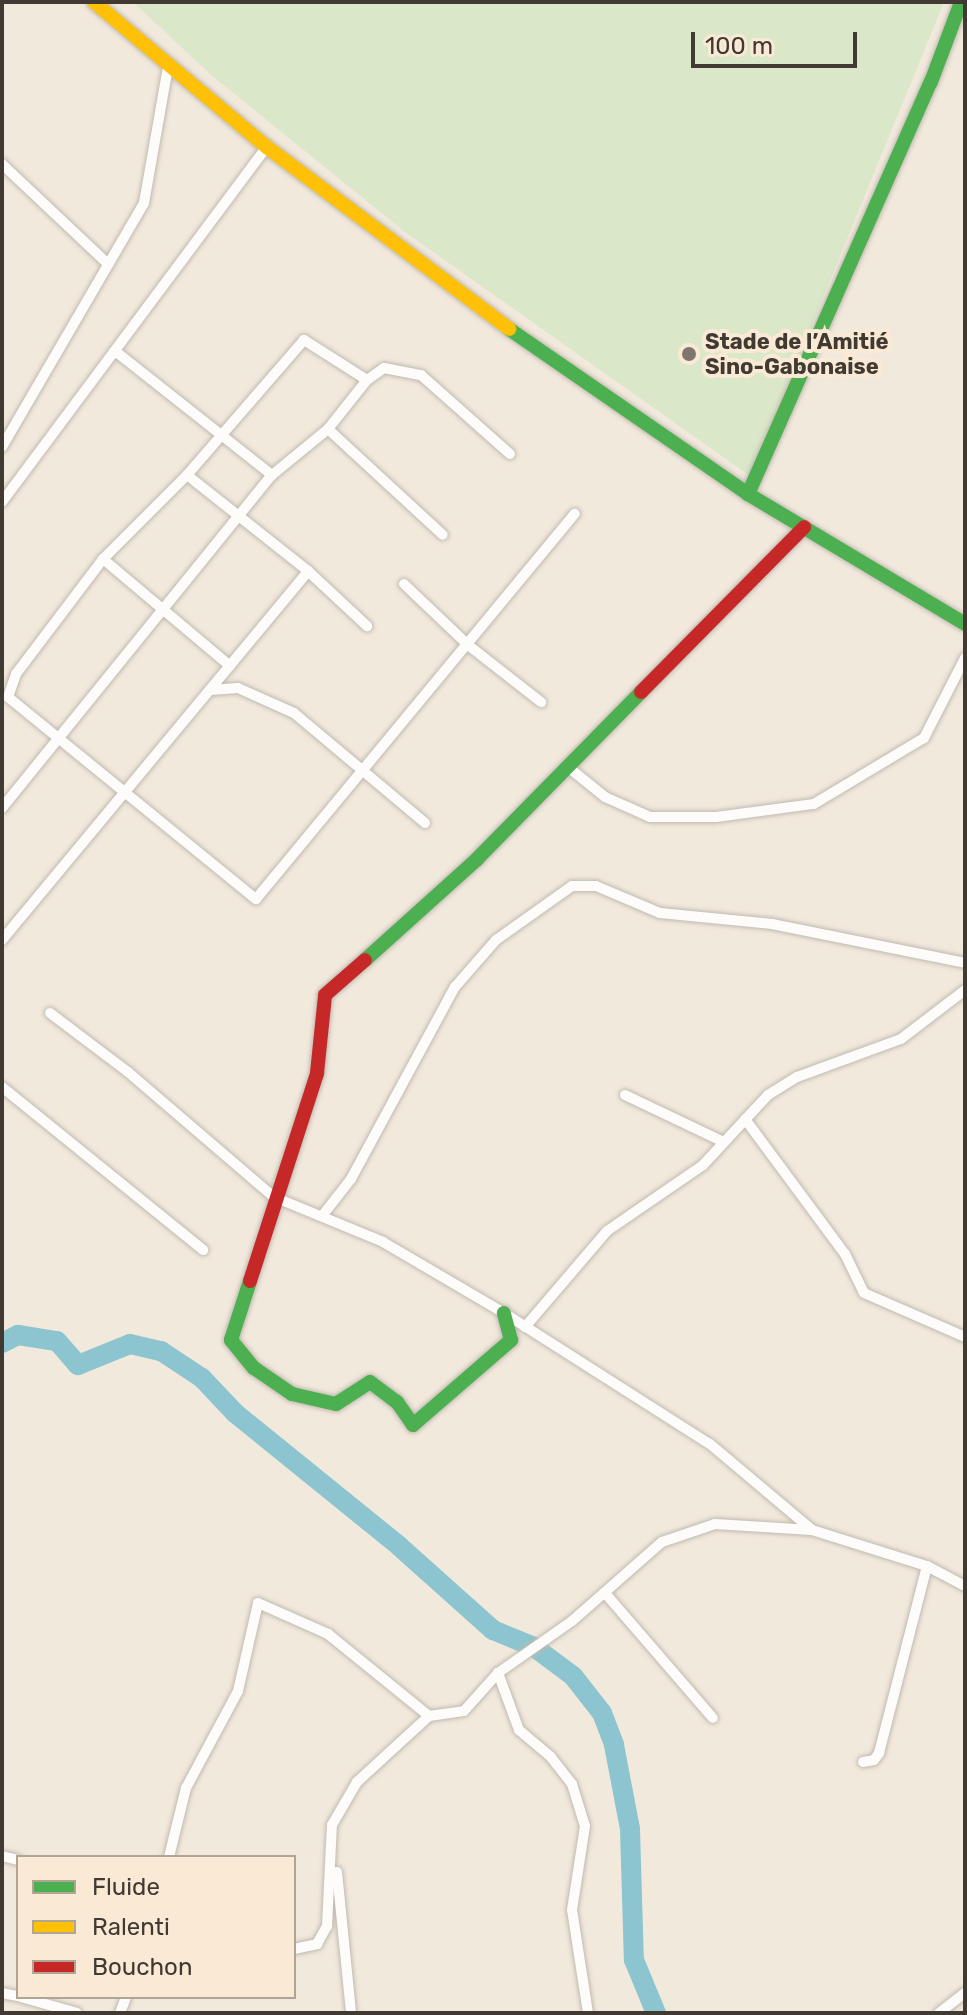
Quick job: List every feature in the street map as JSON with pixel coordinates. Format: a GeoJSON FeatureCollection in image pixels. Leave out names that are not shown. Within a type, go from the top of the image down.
{"type":"FeatureCollection","features":[{"type":"Feature","properties":{"kind":"street"},"geometry":{"type":"LineString","coordinates":[[94,2],[267,147],[573,377],[748,494],[965,624]]}},
{"type":"Feature","properties":{"kind":"street"},"geometry":{"type":"LineString","coordinates":[[748,494],[931,82],[961,2]]}},
{"type":"Feature","properties":{"kind":"street"},"geometry":{"type":"LineString","coordinates":[[2,447],[144,203],[168,67]]}},
{"type":"Feature","properties":{"kind":"street"},"geometry":{"type":"LineString","coordinates":[[2,502],[267,147]]}},
{"type":"Feature","properties":{"kind":"street"},"geometry":{"type":"LineString","coordinates":[[2,164],[108,264]]}},
{"type":"Feature","properties":{"kind":"street"},"geometry":{"type":"LineString","coordinates":[[367,380],[304,340],[187,475],[103,559],[16,674],[5,694],[256,899],[359,768],[468,645],[575,514]]}},
{"type":"Feature","properties":{"kind":"street"},"geometry":{"type":"LineString","coordinates":[[115,351],[223,432],[272,475]]}},
{"type":"Feature","properties":{"kind":"street"},"geometry":{"type":"LineString","coordinates":[[2,808],[61,740],[272,475],[328,429],[367,380],[384,368],[421,375],[510,454]]}},
{"type":"Feature","properties":{"kind":"street"},"geometry":{"type":"LineString","coordinates":[[328,429],[443,535]]}},
{"type":"Feature","properties":{"kind":"street"},"geometry":{"type":"LineString","coordinates":[[187,475],[308,571],[367,626]]}},
{"type":"Feature","properties":{"kind":"street"},"geometry":{"type":"LineString","coordinates":[[504,1313],[511,1340],[413,1425],[397,1402],[370,1382],[336,1404],[292,1394],[254,1368],[231,1340],[274,1197],[290,1164],[317,1073],[325,995],[477,859],[804,527]]}},
{"type":"Feature","properties":{"kind":"street"},"geometry":{"type":"LineString","coordinates":[[103,559],[230,666]]}},
{"type":"Feature","properties":{"kind":"street"},"geometry":{"type":"LineString","coordinates":[[2,940],[123,790],[308,571]]}},
{"type":"Feature","properties":{"kind":"street"},"geometry":{"type":"LineString","coordinates":[[404,584],[468,645],[541,702]]}},
{"type":"Feature","properties":{"kind":"street"},"geometry":{"type":"LineString","coordinates":[[568,767],[605,797],[650,817],[716,817],[814,804],[924,738],[965,658]]}},
{"type":"Feature","properties":{"kind":"street"},"geometry":{"type":"LineString","coordinates":[[210,690],[238,688],[294,713],[425,823]]}},
{"type":"Feature","properties":{"kind":"street"},"geometry":{"type":"LineString","coordinates":[[322,1216],[351,1179],[455,987],[496,940],[572,886],[596,886],[660,913],[772,924],[965,963]]}},
{"type":"Feature","properties":{"kind":"street"},"geometry":{"type":"LineString","coordinates":[[525,1327],[607,1231],[685,1180],[783,1083],[901,1039],[965,990]]}},
{"type":"Feature","properties":{"kind":"street"},"geometry":{"type":"LineString","coordinates":[[50,1013],[128,1072],[274,1197],[383,1242],[504,1313],[710,1444],[812,1530]]}},
{"type":"Feature","properties":{"kind":"street"},"geometry":{"type":"LineString","coordinates":[[2,1087],[203,1250]]}},
{"type":"Feature","properties":{"kind":"street"},"geometry":{"type":"LineString","coordinates":[[625,1095],[724,1142]]}},
{"type":"Feature","properties":{"kind":"street"},"geometry":{"type":"LineString","coordinates":[[745,1119],[845,1254],[864,1293],[965,1337]]}},
{"type":"Feature","properties":{"kind":"street"},"geometry":{"type":"LineString","coordinates":[[296,1949],[317,1944],[327,1926],[332,1825],[357,1782],[429,1716],[464,1711],[498,1673],[605,1593],[662,1542],[703,1527],[730,1523],[812,1530],[927,1566],[965,1586]]}},
{"type":"Feature","properties":{"kind":"street"},"geometry":{"type":"LineString","coordinates":[[863,1762],[874,1760],[879,1753],[927,1566]]}},
{"type":"Feature","properties":{"kind":"street"},"geometry":{"type":"LineString","coordinates":[[605,1593],[713,1718]]}},
{"type":"Feature","properties":{"kind":"street"},"geometry":{"type":"LineString","coordinates":[[169,1855],[186,1788],[238,1691],[258,1603],[328,1634],[429,1716]]}},
{"type":"Feature","properties":{"kind":"street"},"geometry":{"type":"LineString","coordinates":[[498,1673],[519,1730],[551,1757],[572,1784],[585,1826],[572,1910],[588,2013]]}},
{"type":"Feature","properties":{"kind":"street"},"geometry":{"type":"LineString","coordinates":[[332,1825],[351,2013]]}},
{"type":"Feature","properties":{"kind":"street"},"geometry":{"type":"LineString","coordinates":[[939,2013],[965,1993]]}},
{"type":"Feature","properties":{"kind":"street"},"geometry":{"type":"LineString","coordinates":[[30,1999],[77,2013]]}},
{"type":"Feature","properties":{"kind":"green space","name":"Stade de l’Amitié Sino-Gabonaise"},"geometry":{"type":"Polygon","coordinates":[[[133,2],[944,2],[750,476],[405,232],[210,74],[133,2]]]}},
{"type":"Feature","properties":{"kind":"waterway"},"geometry":{"type":"LineString","coordinates":[[2,1343],[18,1335],[57,1341],[78,1365],[130,1344],[161,1351],[202,1378],[235,1413],[399,1546],[493,1630],[534,1647],[573,1676],[602,1713],[614,1745],[630,1829],[634,1960],[656,2013]]}},
{"type":"Feature","properties":{"kind":"traffic: fast"},"geometry":{"type":"LineString","coordinates":[[748,494],[931,82],[961,2]]}},
{"type":"Feature","properties":{"kind":"traffic: fast"},"geometry":{"type":"LineString","coordinates":[[509,329],[748,494],[965,624]]}},
{"type":"Feature","properties":{"kind":"traffic: fast"},"geometry":{"type":"LineString","coordinates":[[365,960],[477,859],[641,692]]}},
{"type":"Feature","properties":{"kind":"traffic: fast"},"geometry":{"type":"LineString","coordinates":[[250,1281],[231,1340],[254,1368],[292,1394],[336,1404],[370,1382],[397,1402],[413,1425],[511,1340],[504,1313]]}},
{"type":"Feature","properties":{"kind":"traffic: slow"},"geometry":{"type":"LineString","coordinates":[[94,2],[267,147],[509,329]]}},
{"type":"Feature","properties":{"kind":"traffic: jam"},"geometry":{"type":"LineString","coordinates":[[641,692],[804,527]]}},
{"type":"Feature","properties":{"kind":"traffic: jam"},"geometry":{"type":"LineString","coordinates":[[250,1281],[317,1073],[325,995],[365,960]]}},
{"type":"Feature","properties":{"kind":"place","name":"Stade de l’Amitié Sino-Gabonaise"},"geometry":{"type":"Point","coordinates":[689,354]}}]}
